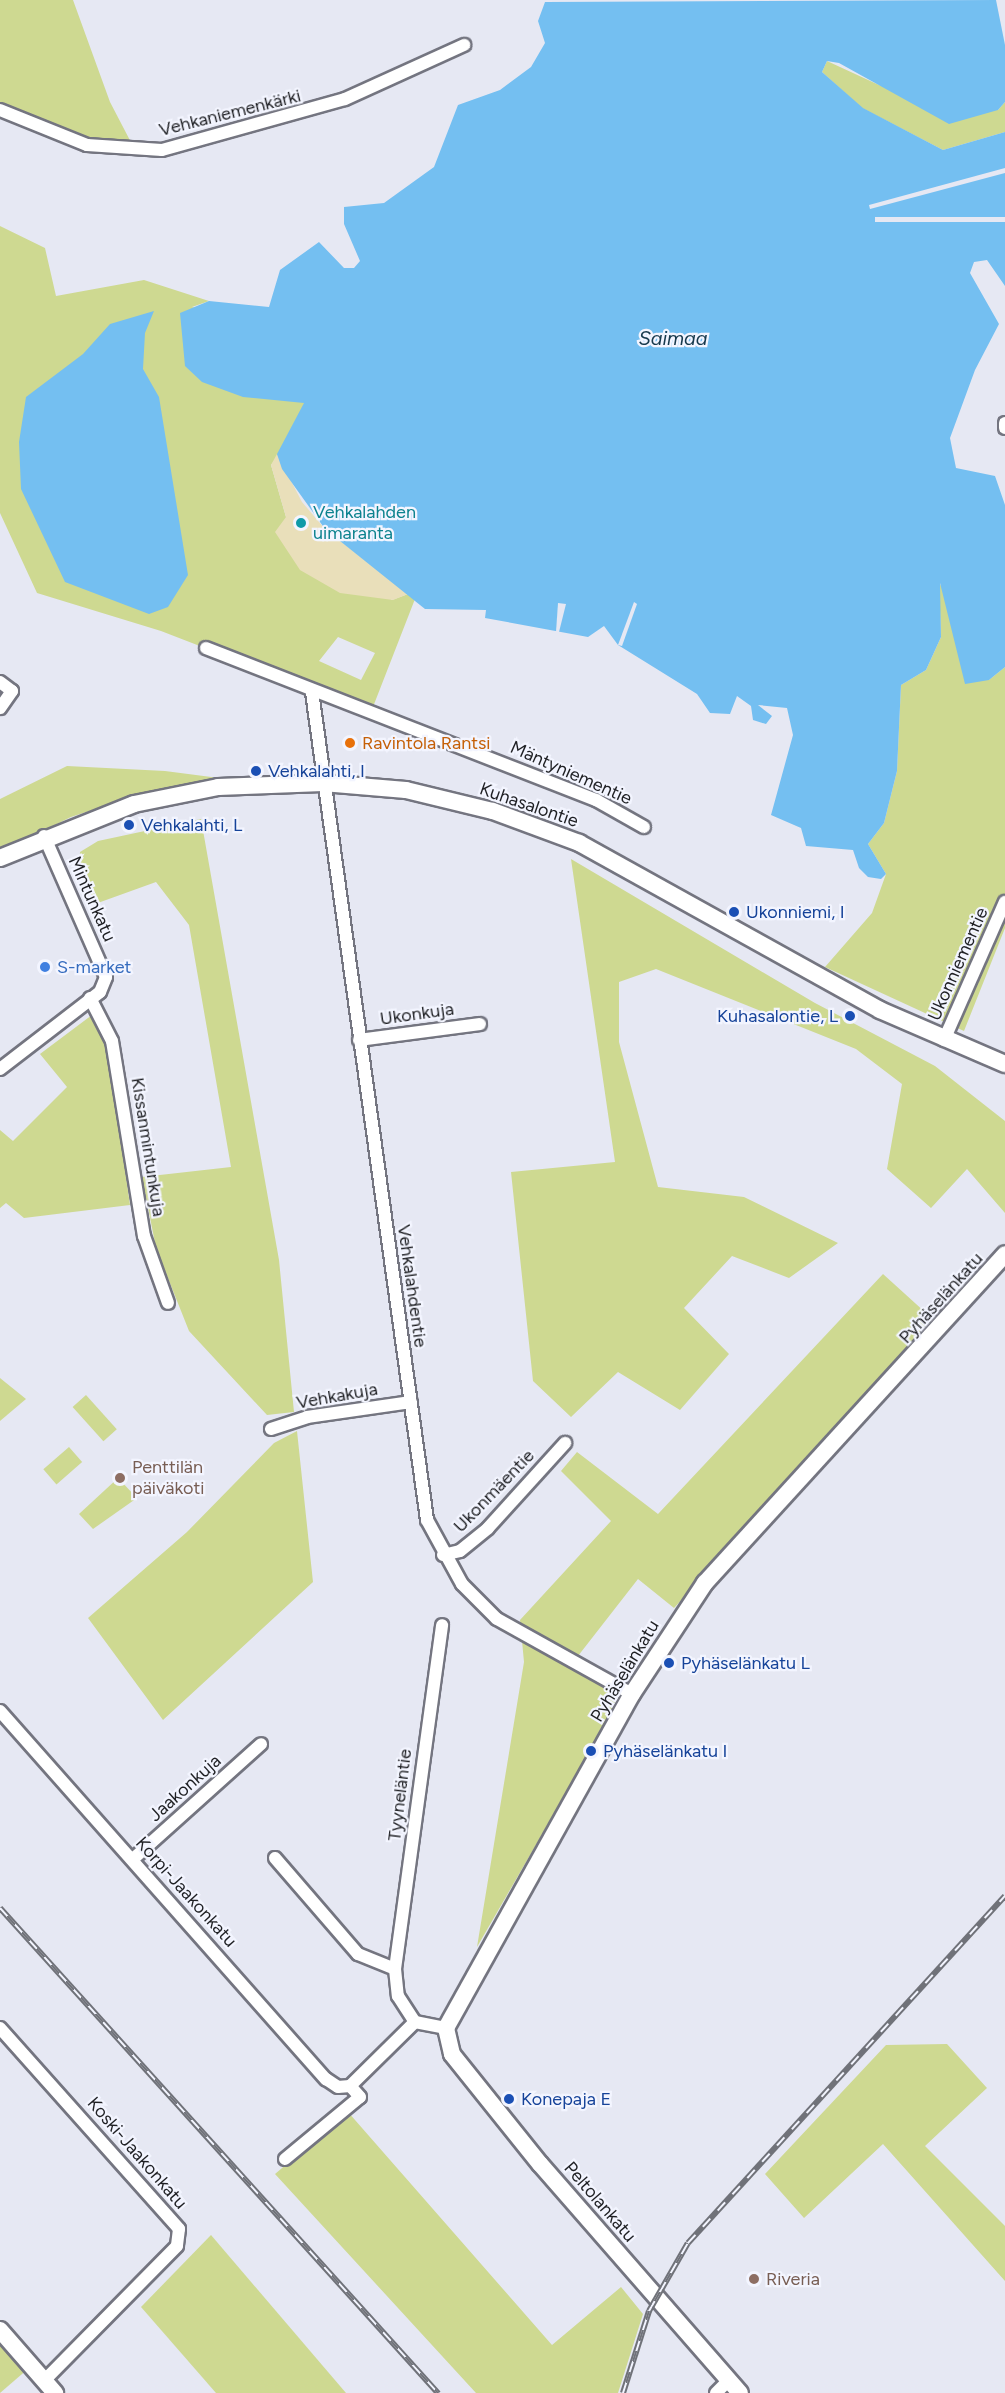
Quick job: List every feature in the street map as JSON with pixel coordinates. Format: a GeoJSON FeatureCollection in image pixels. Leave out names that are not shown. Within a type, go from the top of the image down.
{"type":"FeatureCollection","features":[{"type":"Feature","properties":{"kind":"street","name":"Vehkaniemenkärki"},"geometry":{"type":"LineString","coordinates":[[0,110],[87,145],[162,150],[345,99],[464,45]]}},
{"type":"Feature","properties":{"kind":"street"},"geometry":{"type":"LineString","coordinates":[[1005,423],[1005,428]]}},
{"type":"Feature","properties":{"kind":"street","name":"Mäntyniementie"},"geometry":{"type":"LineString","coordinates":[[206,648],[312,692],[596,800],[644,827]]}},
{"type":"Feature","properties":{"kind":"street"},"geometry":{"type":"LineString","coordinates":[[0,682],[12,691],[0,708]]}},
{"type":"Feature","properties":{"kind":"street","name":"Vehkalahdentie"},"geometry":{"type":"LineString","coordinates":[[312,692],[358,1040],[427,1520],[443,1555],[462,1584],[497,1619],[632,1694]]}},
{"type":"Feature","properties":{"kind":"street","name":"Kuhasalontie"},"geometry":{"type":"LineString","coordinates":[[0,858],[45,836],[173,795],[247,784],[323,783],[406,790],[536,824],[945,1040],[1005,1064]]}},
{"type":"Feature","properties":{"kind":"street","name":"Mintunkatu"},"geometry":{"type":"LineString","coordinates":[[0,1069],[90,999],[105,984],[104,970],[45,836]]}},
{"type":"Feature","properties":{"kind":"street","name":"Ukonniementie"},"geometry":{"type":"LineString","coordinates":[[945,1040],[1005,902]]}},
{"type":"Feature","properties":{"kind":"street","name":"Kissanmintunkuja"},"geometry":{"type":"LineString","coordinates":[[90,999],[114,1049],[144,1236],[168,1303]]}},
{"type":"Feature","properties":{"kind":"street","name":"Ukonkuja"},"geometry":{"type":"LineString","coordinates":[[358,1040],[480,1024]]}},
{"type":"Feature","properties":{"kind":"street","name":"Pyhäselänkatu"},"geometry":{"type":"LineString","coordinates":[[446,2028],[632,1694],[705,1583],[1005,1254]]}},
{"type":"Feature","properties":{"kind":"street","name":"Vehkakuja"},"geometry":{"type":"LineString","coordinates":[[271,1429],[307,1417],[411,1402]]}},
{"type":"Feature","properties":{"kind":"street","name":"Ukonmäentie"},"geometry":{"type":"LineString","coordinates":[[443,1555],[460,1551],[488,1528],[565,1443]]}},
{"type":"Feature","properties":{"kind":"street","name":"Tyyneläntie"},"geometry":{"type":"LineString","coordinates":[[395,1969],[442,1626]]}},
{"type":"Feature","properties":{"kind":"street","name":"Korpi-Jaakonkatu"},"geometry":{"type":"LineString","coordinates":[[0,1711],[326,2079],[338,2087],[350,2086]]}},
{"type":"Feature","properties":{"kind":"street","name":"Jaakonkuja"},"geometry":{"type":"LineString","coordinates":[[133,1859],[261,1744]]}},
{"type":"Feature","properties":{"kind":"street"},"geometry":{"type":"LineString","coordinates":[[275,1858],[358,1954],[395,1969],[398,1996],[415,2022],[446,2028]]}},
{"type":"Feature","properties":{"kind":"street"},"geometry":{"type":"LineString","coordinates":[[285,2159],[360,2097],[350,2086],[415,2022]]}},
{"type":"Feature","properties":{"kind":"street","name":"Koski-Jaakonkatu"},"geometry":{"type":"LineString","coordinates":[[0,2028],[179,2229],[177,2246],[49,2387]]}},
{"type":"Feature","properties":{"kind":"street","name":"Peltolankatu"},"geometry":{"type":"LineString","coordinates":[[446,2028],[448,2048],[474,2082],[735,2387]]}},
{"type":"Feature","properties":{"kind":"street"},"geometry":{"type":"LineString","coordinates":[[0,2330],[49,2387]]}},
{"type":"Feature","properties":{"kind":"street"},"geometry":{"type":"LineString","coordinates":[[716,2393],[735,2387]]}},
{"type":"Feature","properties":{"kind":"green space"},"geometry":{"type":"Polygon","coordinates":[[[0,0],[73,0],[110,102],[135,150],[107,148],[0,108],[0,0]]]}},
{"type":"Feature","properties":{"kind":"green space"},"geometry":{"type":"Polygon","coordinates":[[[827,61],[879,85],[998,110],[1005,102],[1005,132],[943,150],[862,108],[822,72],[827,61]]]}},
{"type":"Feature","properties":{"kind":"green space"},"geometry":{"type":"Polygon","coordinates":[[[0,226],[45,248],[56,296],[144,280],[209,301],[192,307],[361,346],[271,465],[286,517],[392,600],[408,594],[415,599],[371,712],[161,631],[37,593],[0,513],[0,226]],[[338,637],[319,661],[361,680],[375,653],[338,637]]]}},
{"type":"Feature","properties":{"kind":"green space"},"geometry":{"type":"Polygon","coordinates":[[[939,582],[989,680],[1005,667],[1005,928],[964,1031],[825,967],[872,913],[886,874],[868,844],[884,823],[897,771],[901,685],[926,670],[941,637],[939,582]]]}},
{"type":"Feature","properties":{"kind":"green space"},"geometry":{"type":"Polygon","coordinates":[[[67,766],[165,771],[219,778],[150,791],[71,817],[0,852],[0,799],[67,766]]]}},
{"type":"Feature","properties":{"kind":"green space"},"geometry":{"type":"Polygon","coordinates":[[[201,819],[279,1260],[294,1412],[267,1415],[189,1331],[156,1248],[142,1177],[231,1167],[189,925],[156,882],[95,904],[79,867],[80,852],[98,841],[201,819]]]}},
{"type":"Feature","properties":{"kind":"green space"},"geometry":{"type":"Polygon","coordinates":[[[571,859],[815,1003],[935,1066],[1005,1121],[1005,1213],[967,1169],[931,1208],[887,1169],[902,1084],[856,1049],[656,969],[619,982],[619,1042],[658,1187],[744,1197],[838,1243],[789,1278],[732,1256],[684,1308],[729,1354],[680,1410],[618,1372],[571,1417],[533,1381],[511,1172],[615,1162],[571,859]]]}},
{"type":"Feature","properties":{"kind":"green space"},"geometry":{"type":"Polygon","coordinates":[[[92,1015],[109,1055],[130,1205],[24,1218],[6,1203],[0,1208],[0,1130],[13,1141],[67,1087],[40,1054],[92,1015]]]}},
{"type":"Feature","properties":{"kind":"green space"},"geometry":{"type":"Polygon","coordinates":[[[883,1274],[937,1323],[674,1608],[638,1579],[578,1656],[628,1685],[477,1947],[524,1662],[520,1620],[611,1521],[561,1471],[577,1452],[658,1514],[883,1274]]]}},
{"type":"Feature","properties":{"kind":"green space"},"geometry":{"type":"Polygon","coordinates":[[[0,1378],[26,1399],[0,1421],[0,1378]]]}},
{"type":"Feature","properties":{"kind":"green space"},"geometry":{"type":"Polygon","coordinates":[[[86,1395],[117,1429],[103,1441],[73,1407],[86,1395]]]}},
{"type":"Feature","properties":{"kind":"green space"},"geometry":{"type":"Polygon","coordinates":[[[297,1431],[313,1582],[163,1720],[88,1618],[187,1532],[274,1443],[297,1431]]]}},
{"type":"Feature","properties":{"kind":"green space"},"geometry":{"type":"Polygon","coordinates":[[[69,1447],[82,1462],[56,1484],[43,1469],[69,1447]]]}},
{"type":"Feature","properties":{"kind":"green space"},"geometry":{"type":"Polygon","coordinates":[[[118,1478],[137,1498],[93,1529],[79,1514],[118,1478]]]}},
{"type":"Feature","properties":{"kind":"green space"},"geometry":{"type":"Polygon","coordinates":[[[947,2044],[987,2088],[925,2146],[1005,2226],[1005,2281],[883,2144],[804,2218],[765,2174],[886,2045],[947,2044]]]}},
{"type":"Feature","properties":{"kind":"green space"},"geometry":{"type":"Polygon","coordinates":[[[348,2112],[552,2345],[621,2287],[643,2314],[618,2393],[476,2393],[275,2174],[348,2112]]]}},
{"type":"Feature","properties":{"kind":"green space"},"geometry":{"type":"Polygon","coordinates":[[[211,2235],[346,2393],[216,2393],[141,2307],[211,2235]]]}},
{"type":"Feature","properties":{"kind":"green space"},"geometry":{"type":"Polygon","coordinates":[[[0,2334],[29,2368],[0,2393],[0,2334]]]}},
{"type":"Feature","properties":{"kind":"sand","name":"Vehkalahden uimaranta"},"geometry":{"type":"Polygon","coordinates":[[[277,454],[302,502],[325,529],[408,594],[393,600],[340,593],[300,570],[275,532],[286,517],[271,465],[277,454]]]}},
{"type":"Feature","properties":{"kind":"water","name":"Saimaa"},"geometry":{"type":"Polygon","coordinates":[[[996,0],[1005,45],[1005,102],[998,110],[949,124],[839,63],[827,61],[822,72],[863,108],[943,150],[1005,132],[1005,286],[987,260],[974,262],[970,273],[999,324],[975,370],[950,438],[956,468],[995,476],[1005,505],[1005,667],[989,680],[965,684],[940,583],[941,637],[926,670],[901,685],[897,771],[884,823],[868,844],[886,874],[881,879],[868,877],[859,868],[853,850],[806,846],[801,828],[771,815],[793,735],[787,708],[758,705],[772,716],[766,724],[753,720],[751,706],[737,696],[730,714],[710,713],[697,694],[618,645],[604,626],[588,637],[485,618],[486,610],[425,609],[325,529],[282,469],[277,454],[304,403],[243,397],[202,382],[185,366],[180,313],[209,301],[269,307],[280,270],[319,242],[344,268],[354,268],[360,261],[344,224],[344,207],[384,203],[434,167],[458,105],[500,90],[531,67],[545,43],[538,21],[545,2],[996,0]]]}},
{"type":"Feature","properties":{"kind":"water"},"geometry":{"type":"Polygon","coordinates":[[[154,311],[145,333],[143,369],[159,397],[188,575],[168,607],[149,614],[65,582],[21,489],[19,442],[26,397],[83,354],[110,324],[154,311]]]}},
{"type":"Feature","properties":{"kind":"pier"},"geometry":{"type":"Polygon","coordinates":[[[1005,168],[1005,173],[870,209],[869,205],[1005,168]]]}},
{"type":"Feature","properties":{"kind":"pier"},"geometry":{"type":"Polygon","coordinates":[[[875,217],[1005,217],[1005,222],[875,222],[875,217]]]}},
{"type":"Feature","properties":{"kind":"pier"},"geometry":{"type":"Polygon","coordinates":[[[634,602],[637,604],[622,646],[618,645],[634,602]]]}},
{"type":"Feature","properties":{"kind":"pier"},"geometry":{"type":"Polygon","coordinates":[[[558,603],[566,604],[559,632],[556,632],[558,603]]]}},
{"type":"Feature","properties":{"kind":"railway"},"geometry":{"type":"LineString","coordinates":[[623,2393],[649,2311],[688,2243],[1005,1896]]}},
{"type":"Feature","properties":{"kind":"railway"},"geometry":{"type":"LineString","coordinates":[[0,1908],[438,2393]]}},
{"type":"Feature","properties":{"kind":"place","name":"Vehkalahden uimaranta"},"geometry":{"type":"Point","coordinates":[301,523]}},
{"type":"Feature","properties":{"kind":"place","name":"Ravintola Rantsi"},"geometry":{"type":"Point","coordinates":[350,743]}},
{"type":"Feature","properties":{"kind":"place","name":"Vehkalahti, I"},"geometry":{"type":"Point","coordinates":[256,771]}},
{"type":"Feature","properties":{"kind":"place","name":"Vehkalahti, L"},"geometry":{"type":"Point","coordinates":[129,825]}},
{"type":"Feature","properties":{"kind":"place","name":"Ukonniemi, I"},"geometry":{"type":"Point","coordinates":[734,912]}},
{"type":"Feature","properties":{"kind":"place","name":"S-market"},"geometry":{"type":"Point","coordinates":[45,967]}},
{"type":"Feature","properties":{"kind":"place","name":"Kuhasalontie, L"},"geometry":{"type":"Point","coordinates":[850,1016]}},
{"type":"Feature","properties":{"kind":"place","name":"Penttilän päiväkoti"},"geometry":{"type":"Point","coordinates":[120,1478]}},
{"type":"Feature","properties":{"kind":"place","name":"Pyhäselänkatu L"},"geometry":{"type":"Point","coordinates":[669,1663]}},
{"type":"Feature","properties":{"kind":"place","name":"Pyhäselänkatu I"},"geometry":{"type":"Point","coordinates":[591,1751]}},
{"type":"Feature","properties":{"kind":"place","name":"Konepaja E"},"geometry":{"type":"Point","coordinates":[509,2099]}},
{"type":"Feature","properties":{"kind":"place","name":"Riveria"},"geometry":{"type":"Point","coordinates":[754,2279]}}]}
